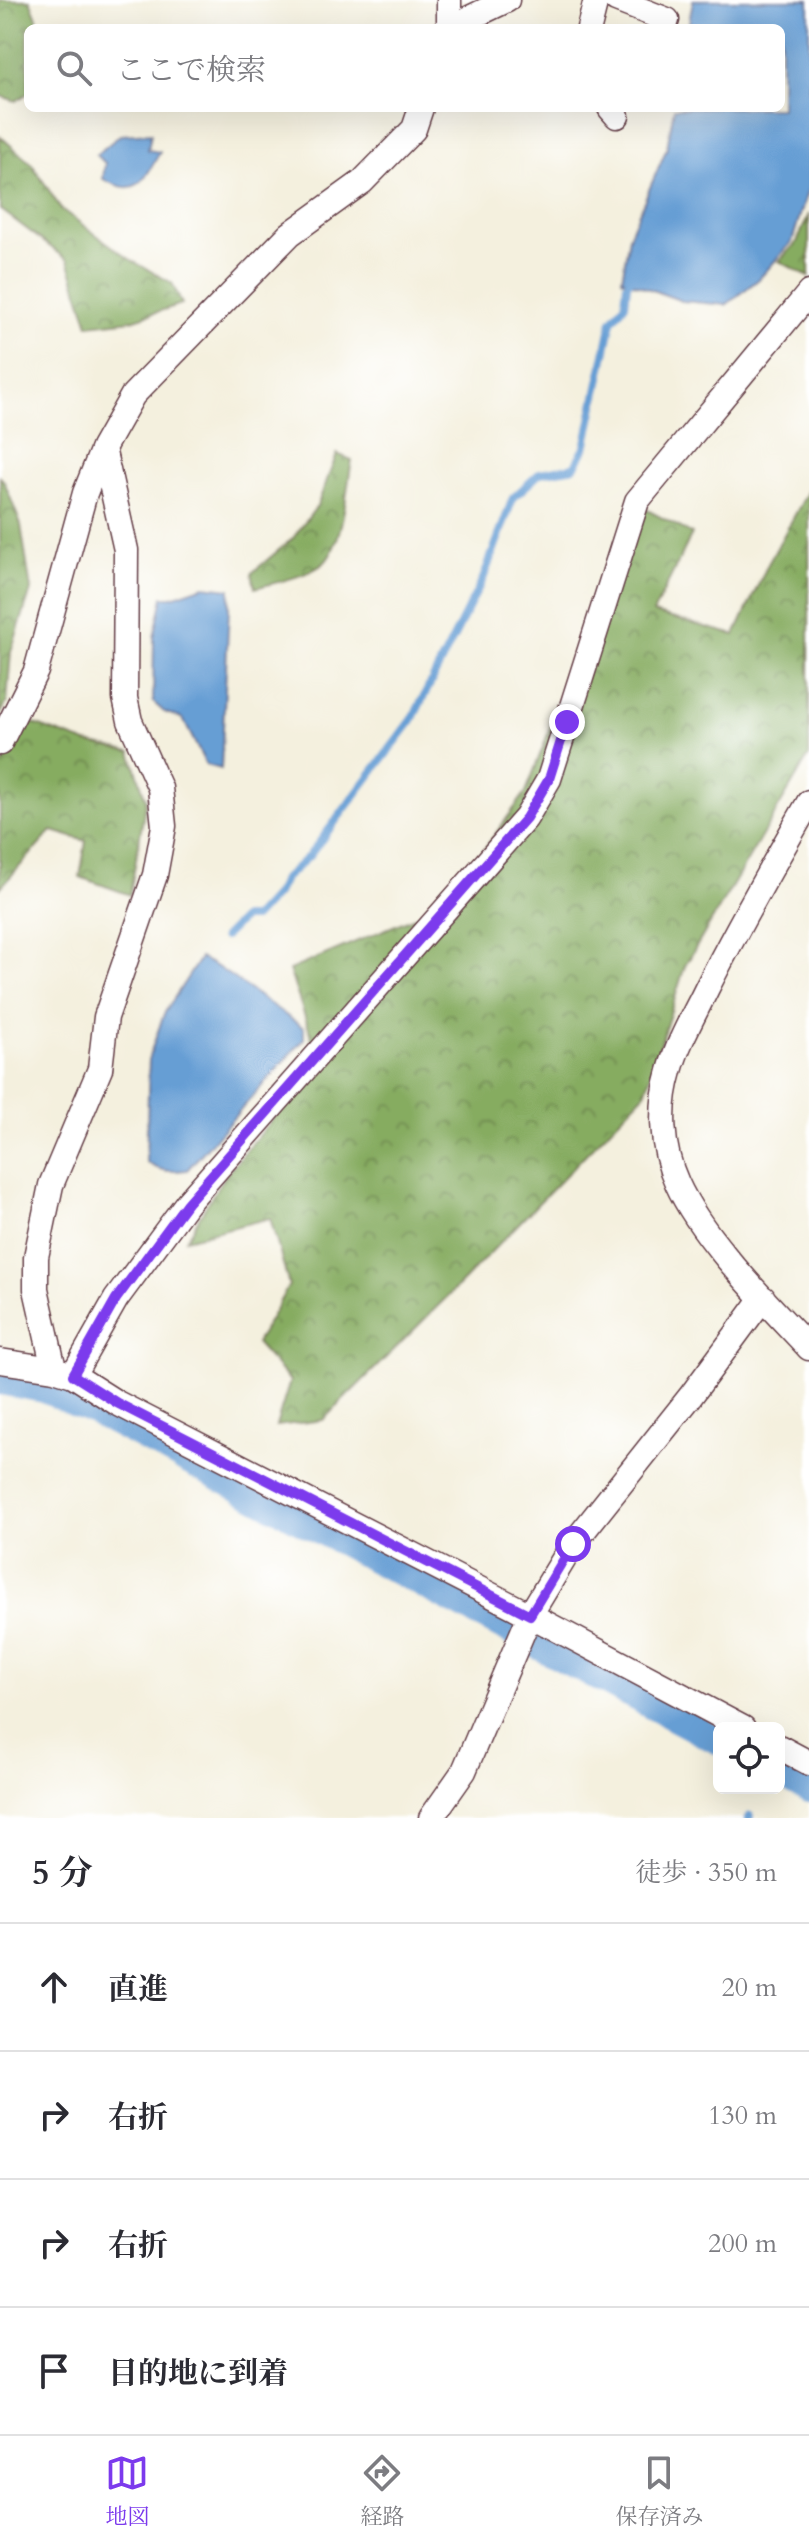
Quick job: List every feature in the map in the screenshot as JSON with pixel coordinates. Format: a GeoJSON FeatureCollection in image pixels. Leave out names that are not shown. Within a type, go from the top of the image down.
{"type":"FeatureCollection","features":[{"type":"Feature","properties":{"kind":"street"},"geometry":{"type":"LineString","coordinates":[[449,0],[449,24]]}},
{"type":"Feature","properties":{"kind":"street"},"geometry":{"type":"LineString","coordinates":[[457,24],[507,0]]}},
{"type":"Feature","properties":{"kind":"street"},"geometry":{"type":"LineString","coordinates":[[590,24],[596,0]]}},
{"type":"Feature","properties":{"kind":"street"},"geometry":{"type":"LineString","coordinates":[[616,0],[667,20]]}},
{"type":"Feature","properties":{"kind":"street"},"geometry":{"type":"LineString","coordinates":[[0,743],[36,671],[85,493],[103,448],[133,395],[290,234],[362,182],[414,129],[420,112]]}},
{"type":"Feature","properties":{"kind":"street"},"geometry":{"type":"LineString","coordinates":[[64,1372],[187,1203],[526,818],[549,779],[637,501],[809,293]]}},
{"type":"Feature","properties":{"kind":"street"},"geometry":{"type":"LineString","coordinates":[[64,1372],[36,1289],[36,1257],[51,1185],[100,1069],[106,1017],[155,875],[164,826],[160,788],[130,721],[125,698],[126,550],[103,448]]}},
{"type":"Feature","properties":{"kind":"street"},"geometry":{"type":"LineString","coordinates":[[809,802],[729,944],[685,1032],[670,1071],[663,1139],[677,1184],[709,1234],[809,1348]]}},
{"type":"Feature","properties":{"kind":"street"},"geometry":{"type":"LineString","coordinates":[[431,1818],[464,1771],[524,1631],[573,1544],[690,1397],[763,1298]]}},
{"type":"Feature","properties":{"kind":"street"},"geometry":{"type":"LineString","coordinates":[[0,1361],[64,1372],[524,1631],[729,1722]]}},
{"type":"Feature","properties":{"kind":"street"},"geometry":{"type":"LineString","coordinates":[[785,1750],[809,1763]]}},
{"type":"Feature","properties":{"kind":"green space"},"geometry":{"type":"Polygon","coordinates":[[[0,0],[30,0],[39,24],[24,24],[24,96],[16,101],[0,96],[0,0]]]}},
{"type":"Feature","properties":{"kind":"green space"},"geometry":{"type":"Polygon","coordinates":[[[0,136],[32,164],[61,209],[131,260],[172,283],[182,304],[132,320],[89,325],[68,260],[0,209],[0,136]]]}},
{"type":"Feature","properties":{"kind":"green space"},"geometry":{"type":"Polygon","coordinates":[[[809,214],[809,277],[779,261],[797,242],[809,214]]]}},
{"type":"Feature","properties":{"kind":"green space"},"geometry":{"type":"Polygon","coordinates":[[[337,454],[352,460],[340,528],[331,553],[325,562],[310,571],[255,588],[252,573],[293,538],[317,506],[337,454]]]}},
{"type":"Feature","properties":{"kind":"green space"},"geometry":{"type":"Polygon","coordinates":[[[0,477],[21,525],[31,590],[11,652],[7,702],[0,715],[0,477]]]}},
{"type":"Feature","properties":{"kind":"green space"},"geometry":{"type":"Polygon","coordinates":[[[809,489],[809,756],[685,966],[645,1093],[323,1420],[276,1426],[290,1381],[256,1343],[289,1285],[270,1218],[186,1239],[223,1178],[318,1065],[289,970],[443,905],[526,792],[592,617],[646,509],[692,534],[653,613],[735,635],[768,564],[809,489]]]}},
{"type":"Feature","properties":{"kind":"green space"},"geometry":{"type":"Polygon","coordinates":[[[29,722],[87,743],[131,752],[146,800],[130,895],[80,877],[86,841],[52,831],[0,888],[0,768],[29,722]]]}},
{"type":"Feature","properties":{"kind":"water"},"geometry":{"type":"Polygon","coordinates":[[[693,0],[809,0],[809,186],[792,242],[759,279],[726,305],[682,301],[622,279],[629,236],[667,148],[673,112],[785,112],[785,24],[689,24],[693,0]]]}},
{"type":"Feature","properties":{"kind":"water"},"geometry":{"type":"Polygon","coordinates":[[[151,133],[148,150],[160,152],[139,184],[124,187],[103,179],[105,163],[96,155],[120,135],[151,133]]]}},
{"type":"Feature","properties":{"kind":"water"},"geometry":{"type":"Polygon","coordinates":[[[204,586],[230,589],[221,769],[206,765],[183,719],[164,712],[153,702],[154,637],[163,597],[204,586]]]}},
{"type":"Feature","properties":{"kind":"water"},"geometry":{"type":"Polygon","coordinates":[[[200,958],[304,1028],[304,1039],[187,1170],[165,1170],[146,1162],[149,1057],[164,1014],[200,958]]]}},
{"type":"Feature","properties":{"kind":"waterway"},"geometry":{"type":"LineString","coordinates":[[224,937],[243,918],[254,918],[277,893],[284,879],[309,856],[412,720],[483,579],[513,498],[540,473],[574,467],[585,448],[612,321],[625,304],[627,284],[633,276]]}},
{"type":"Feature","properties":{"kind":"waterway"},"geometry":{"type":"LineString","coordinates":[[0,1381],[44,1389],[96,1412],[713,1738]]}},
{"type":"Feature","properties":{"kind":"waterway"},"geometry":{"type":"LineString","coordinates":[[785,1776],[809,1789]]}},
{"type":"Feature","properties":{"kind":"route"},"geometry":{"type":"LineString","coordinates":[[567,722],[549,779],[526,818],[187,1203],[116,1299],[73,1375],[117,1403],[530,1615],[573,1544]]}}]}
